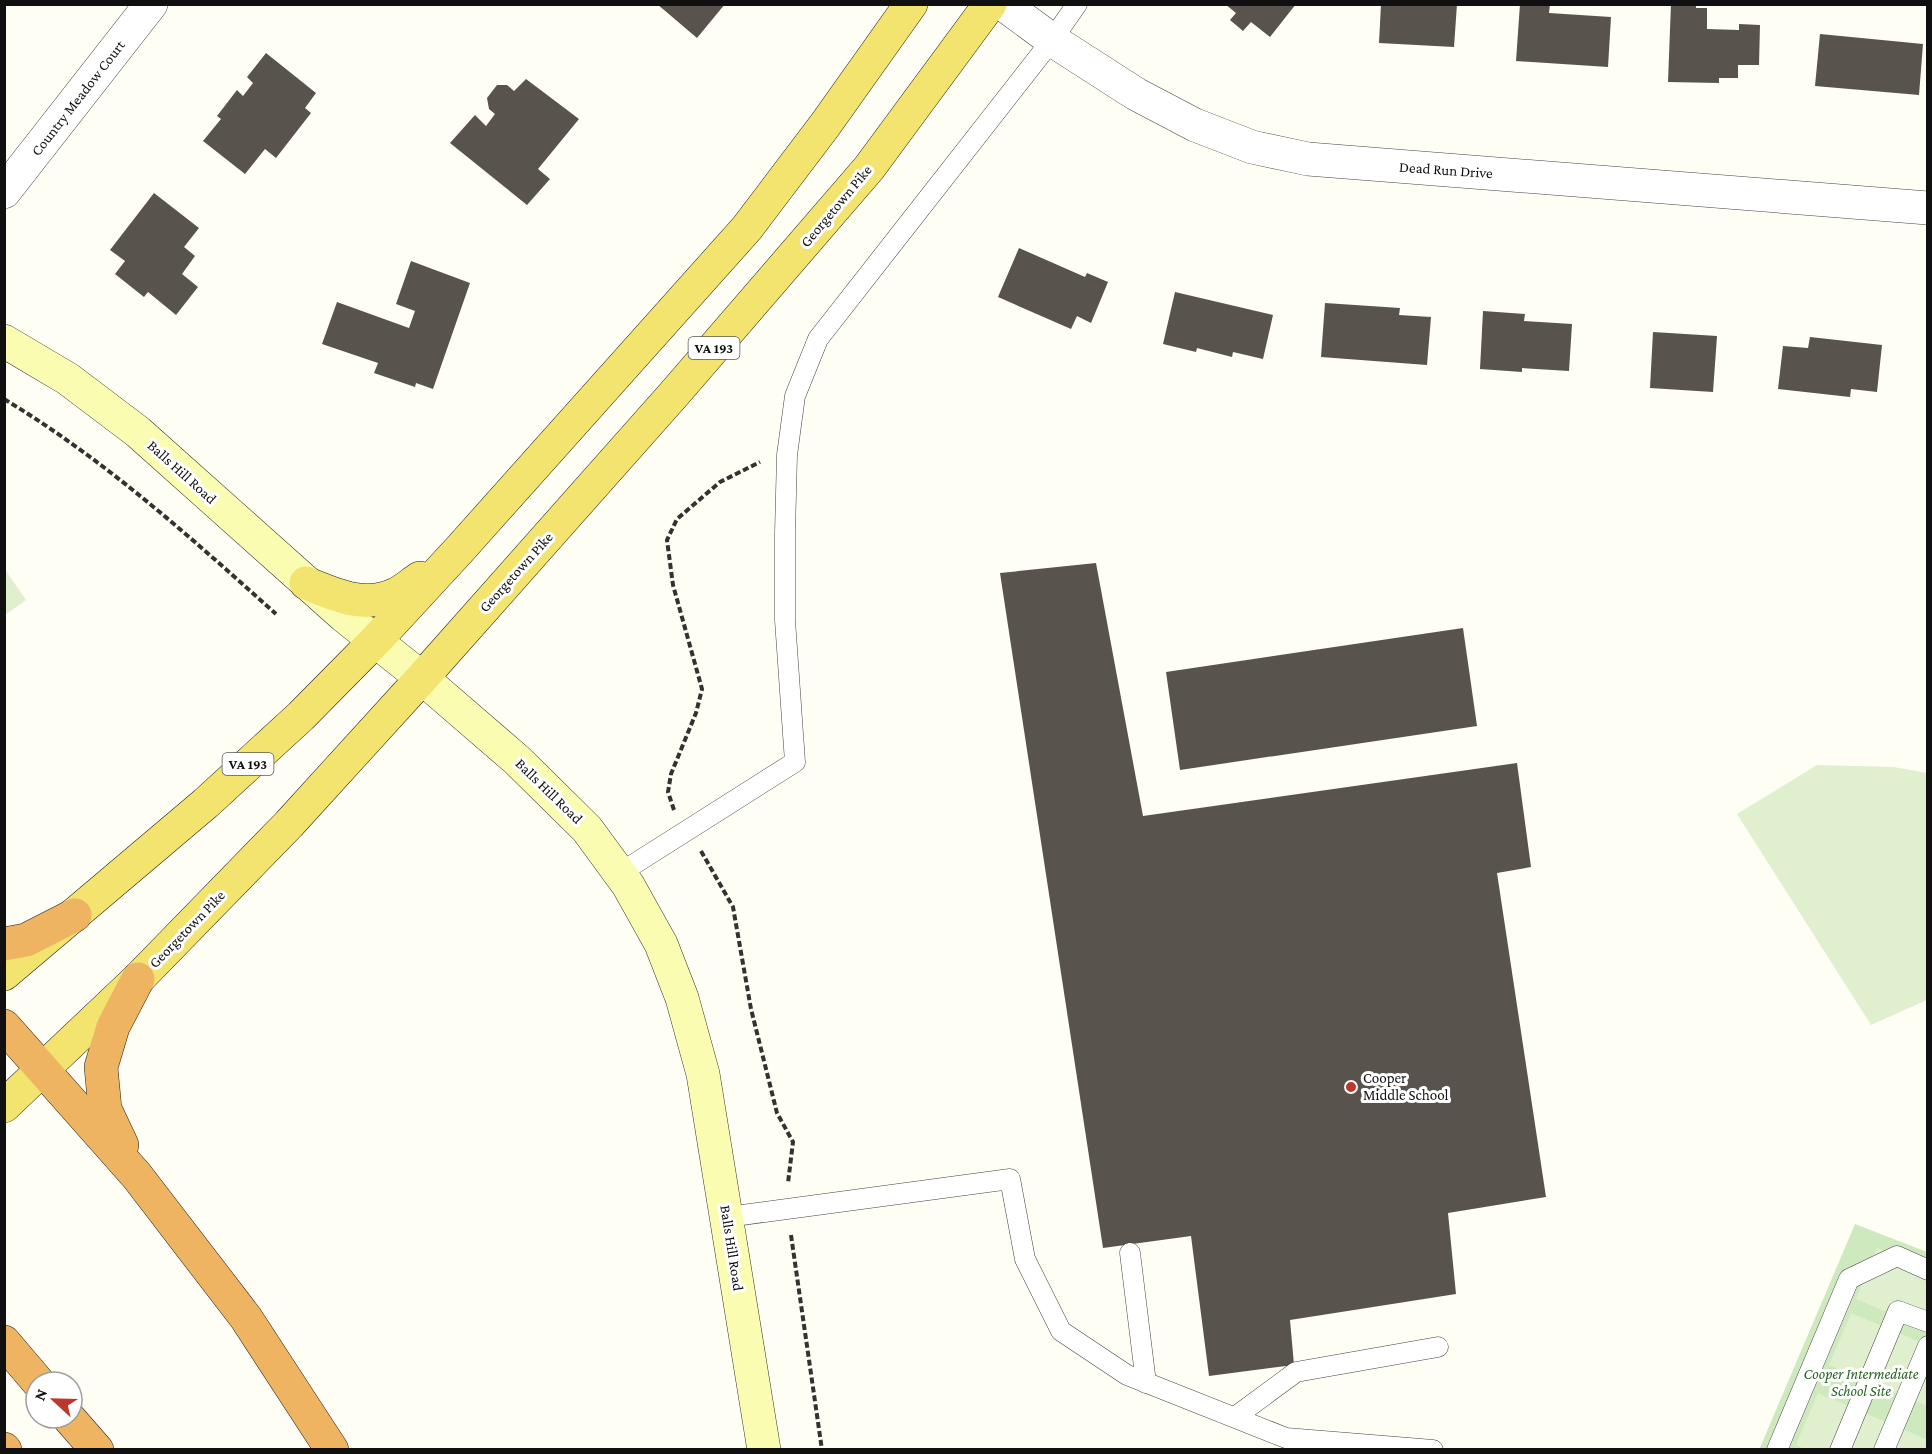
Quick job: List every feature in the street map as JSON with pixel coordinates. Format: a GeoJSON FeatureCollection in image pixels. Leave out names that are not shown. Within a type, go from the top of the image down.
{"type":"FeatureCollection","features":[{"type":"Feature","properties":{"kind":"highway"},"geometry":{"type":"LineString","coordinates":[[4,944],[26,940],[75,915]]}},
{"type":"Feature","properties":{"kind":"highway"},"geometry":{"type":"LineString","coordinates":[[137,1176],[105,1109],[101,1067],[113,1027],[138,979]]}},
{"type":"Feature","properties":{"kind":"highway"},"geometry":{"type":"LineString","coordinates":[[4,1026],[137,1176],[246,1318],[332,1449]]}},
{"type":"Feature","properties":{"kind":"highway"},"geometry":{"type":"LineString","coordinates":[[4,1342],[28,1370]]}},
{"type":"Feature","properties":{"kind":"highway"},"geometry":{"type":"LineString","coordinates":[[80,1430],[97,1449]]}},
{"type":"Feature","properties":{"kind":"main road","name":"VA 193"},"geometry":{"type":"LineString","coordinates":[[4,974],[240,771],[301,716],[376,640],[747,228],[825,125],[910,4]]}},
{"type":"Feature","properties":{"kind":"main road","name":"Georgetown Pike"},"geometry":{"type":"LineString","coordinates":[[4,1106],[138,979],[290,824],[422,678],[674,394],[869,168],[990,4]]}},
{"type":"Feature","properties":{"kind":"main road"},"geometry":{"type":"LineString","coordinates":[[306,583],[344,598],[359,601],[383,599],[398,594],[460,549]]}},
{"type":"Feature","properties":{"kind":"street","name":"Country Meadow Court"},"geometry":{"type":"LineString","coordinates":[[4,192],[151,4]]}},
{"type":"Feature","properties":{"kind":"street","name":"Dead Run Drive"},"geometry":{"type":"LineString","coordinates":[[1003,4],[1136,94],[1195,125],[1252,147],[1308,159],[1928,208]]}},
{"type":"Feature","properties":{"kind":"street","name":"Balls Hill Road"},"geometry":{"type":"LineString","coordinates":[[4,340],[68,379],[138,432],[306,583],[422,678],[546,788],[587,830],[620,873],[661,944],[682,998],[703,1074],[764,1449]]}},
{"type":"Feature","properties":{"kind":"lane"},"geometry":{"type":"LineString","coordinates":[[620,873],[795,762],[785,620],[785,533],[787,455],[795,396],[818,339],[1077,4]]}},
{"type":"Feature","properties":{"kind":"lane"},"geometry":{"type":"LineString","coordinates":[[727,1217],[1010,1179],[1026,1259],[1061,1331],[1127,1375],[1287,1438],[1433,1449]]}},
{"type":"Feature","properties":{"kind":"lane"},"geometry":{"type":"LineString","coordinates":[[1130,1253],[1146,1383]]}},
{"type":"Feature","properties":{"kind":"lane"},"geometry":{"type":"LineString","coordinates":[[1777,1449],[1849,1279],[1897,1256],[1928,1270]]}},
{"type":"Feature","properties":{"kind":"lane"},"geometry":{"type":"LineString","coordinates":[[1840,1449],[1898,1311],[1928,1322]]}},
{"type":"Feature","properties":{"kind":"lane"},"geometry":{"type":"LineString","coordinates":[[1884,1449],[1928,1346]]}},
{"type":"Feature","properties":{"kind":"lane"},"geometry":{"type":"LineString","coordinates":[[1234,1417],[1296,1372],[1438,1347]]}},
{"type":"Feature","properties":{"kind":"path"},"geometry":{"type":"LineString","coordinates":[[4,399],[38,419],[160,511],[276,614]]}},
{"type":"Feature","properties":{"kind":"path"},"geometry":{"type":"LineString","coordinates":[[787,455],[758,462],[720,482],[677,519],[667,540],[673,585],[702,689],[696,713],[671,774],[668,792],[673,809],[688,830],[733,907],[751,1009],[777,1113],[793,1142],[788,1182],[793,1255],[822,1449]]}},
{"type":"Feature","properties":{"kind":"green space"},"geometry":{"type":"Polygon","coordinates":[[[4,568],[26,600],[5,615],[4,615],[4,568]]]}},
{"type":"Feature","properties":{"kind":"green space"},"geometry":{"type":"Polygon","coordinates":[[[1817,765],[1894,767],[1927,773],[1927,1000],[1871,1025],[1737,814],[1817,765]]]}},
{"type":"Feature","properties":{"kind":"green space","name":"Cooper Intermediate School Site"},"geometry":{"type":"Polygon","coordinates":[[[1855,1224],[1927,1252],[1927,1449],[1759,1450],[1855,1224]]]}},
{"type":"Feature","properties":{"kind":"green space"},"geometry":{"type":"Polygon","coordinates":[[[1877,1248],[1927,1269],[1927,1329],[1856,1299],[1877,1248]]]}},
{"type":"Feature","properties":{"kind":"green space"},"geometry":{"type":"Polygon","coordinates":[[[1851,1313],[1927,1345],[1927,1406],[1829,1365],[1851,1313]]]}},
{"type":"Feature","properties":{"kind":"green space"},"geometry":{"type":"Polygon","coordinates":[[[1818,1393],[1928,1440],[1924,1450],[1807,1450],[1796,1445],[1818,1393]]]}},
{"type":"Feature","properties":{"kind":"building"},"geometry":{"type":"Polygon","coordinates":[[[657,4],[725,4],[697,38],[657,4]]]}},
{"type":"Feature","properties":{"kind":"building"},"geometry":{"type":"Polygon","coordinates":[[[1225,4],[1296,4],[1270,37],[1251,22],[1243,31],[1230,20],[1236,13],[1225,4]]]}},
{"type":"Feature","properties":{"kind":"building"},"geometry":{"type":"Polygon","coordinates":[[[1381,4],[1457,4],[1454,47],[1379,43],[1381,4]]]}},
{"type":"Feature","properties":{"kind":"building"},"geometry":{"type":"Polygon","coordinates":[[[1520,4],[1550,4],[1549,13],[1611,17],[1608,67],[1516,61],[1520,4]]]}},
{"type":"Feature","properties":{"kind":"building"},"geometry":{"type":"Polygon","coordinates":[[[1671,4],[1696,4],[1696,8],[1707,8],[1707,29],[1739,30],[1739,24],[1760,25],[1759,65],[1738,65],[1738,78],[1719,78],[1719,83],[1668,82],[1671,4]]]}},
{"type":"Feature","properties":{"kind":"building"},"geometry":{"type":"Polygon","coordinates":[[[1820,34],[1923,44],[1919,95],[1815,86],[1820,34]]]}},
{"type":"Feature","properties":{"kind":"building"},"geometry":{"type":"Polygon","coordinates":[[[266,53],[316,93],[305,108],[311,113],[276,158],[265,149],[245,174],[203,141],[221,119],[217,116],[237,90],[243,96],[253,83],[247,77],[266,53]]]}},
{"type":"Feature","properties":{"kind":"building"},"geometry":{"type":"Polygon","coordinates":[[[526,79],[579,119],[538,169],[550,179],[527,205],[450,143],[475,115],[486,126],[495,114],[489,109],[487,98],[497,85],[507,85],[514,91],[526,79]]]}},
{"type":"Feature","properties":{"kind":"building"},"geometry":{"type":"Polygon","coordinates":[[[154,193],[199,228],[184,247],[195,256],[182,274],[198,287],[176,315],[148,292],[144,297],[115,274],[125,261],[110,250],[154,193]]]}},
{"type":"Feature","properties":{"kind":"building"},"geometry":{"type":"Polygon","coordinates":[[[1019,248],[1085,277],[1087,273],[1108,282],[1091,323],[1077,316],[1071,329],[998,297],[1019,248]]]}},
{"type":"Feature","properties":{"kind":"building"},"geometry":{"type":"Polygon","coordinates":[[[411,261],[470,283],[433,389],[416,383],[415,387],[374,373],[378,363],[322,344],[337,302],[409,328],[415,311],[396,304],[411,261]]]}},
{"type":"Feature","properties":{"kind":"building"},"geometry":{"type":"Polygon","coordinates":[[[1175,292],[1273,315],[1263,359],[1233,352],[1232,357],[1197,348],[1196,352],[1163,344],[1175,292]]]}},
{"type":"Feature","properties":{"kind":"building"},"geometry":{"type":"Polygon","coordinates":[[[1325,303],[1400,308],[1399,315],[1431,317],[1427,365],[1321,357],[1325,303]]]}},
{"type":"Feature","properties":{"kind":"building"},"geometry":{"type":"Polygon","coordinates":[[[1483,311],[1525,314],[1524,321],[1572,324],[1569,371],[1522,368],[1522,372],[1480,369],[1483,311]]]}},
{"type":"Feature","properties":{"kind":"building"},"geometry":{"type":"Polygon","coordinates":[[[1653,332],[1717,336],[1713,392],[1650,388],[1653,332]]]}},
{"type":"Feature","properties":{"kind":"building"},"geometry":{"type":"Polygon","coordinates":[[[1810,337],[1882,345],[1877,392],[1851,389],[1850,397],[1778,389],[1783,346],[1808,348],[1810,337]]]}},
{"type":"Feature","properties":{"kind":"building"},"geometry":{"type":"Polygon","coordinates":[[[1096,563],[1143,816],[1517,763],[1531,867],[1497,873],[1546,1197],[1448,1213],[1456,1294],[1290,1320],[1294,1365],[1209,1376],[1191,1236],[1103,1248],[1000,573],[1096,563]]]}},
{"type":"Feature","properties":{"kind":"building"},"geometry":{"type":"Polygon","coordinates":[[[1463,628],[1477,726],[1180,770],[1166,672],[1463,628]]]}},
{"type":"Feature","properties":{"kind":"place","name":"Cooper Middle School"},"geometry":{"type":"Point","coordinates":[1351,1087]}}]}
